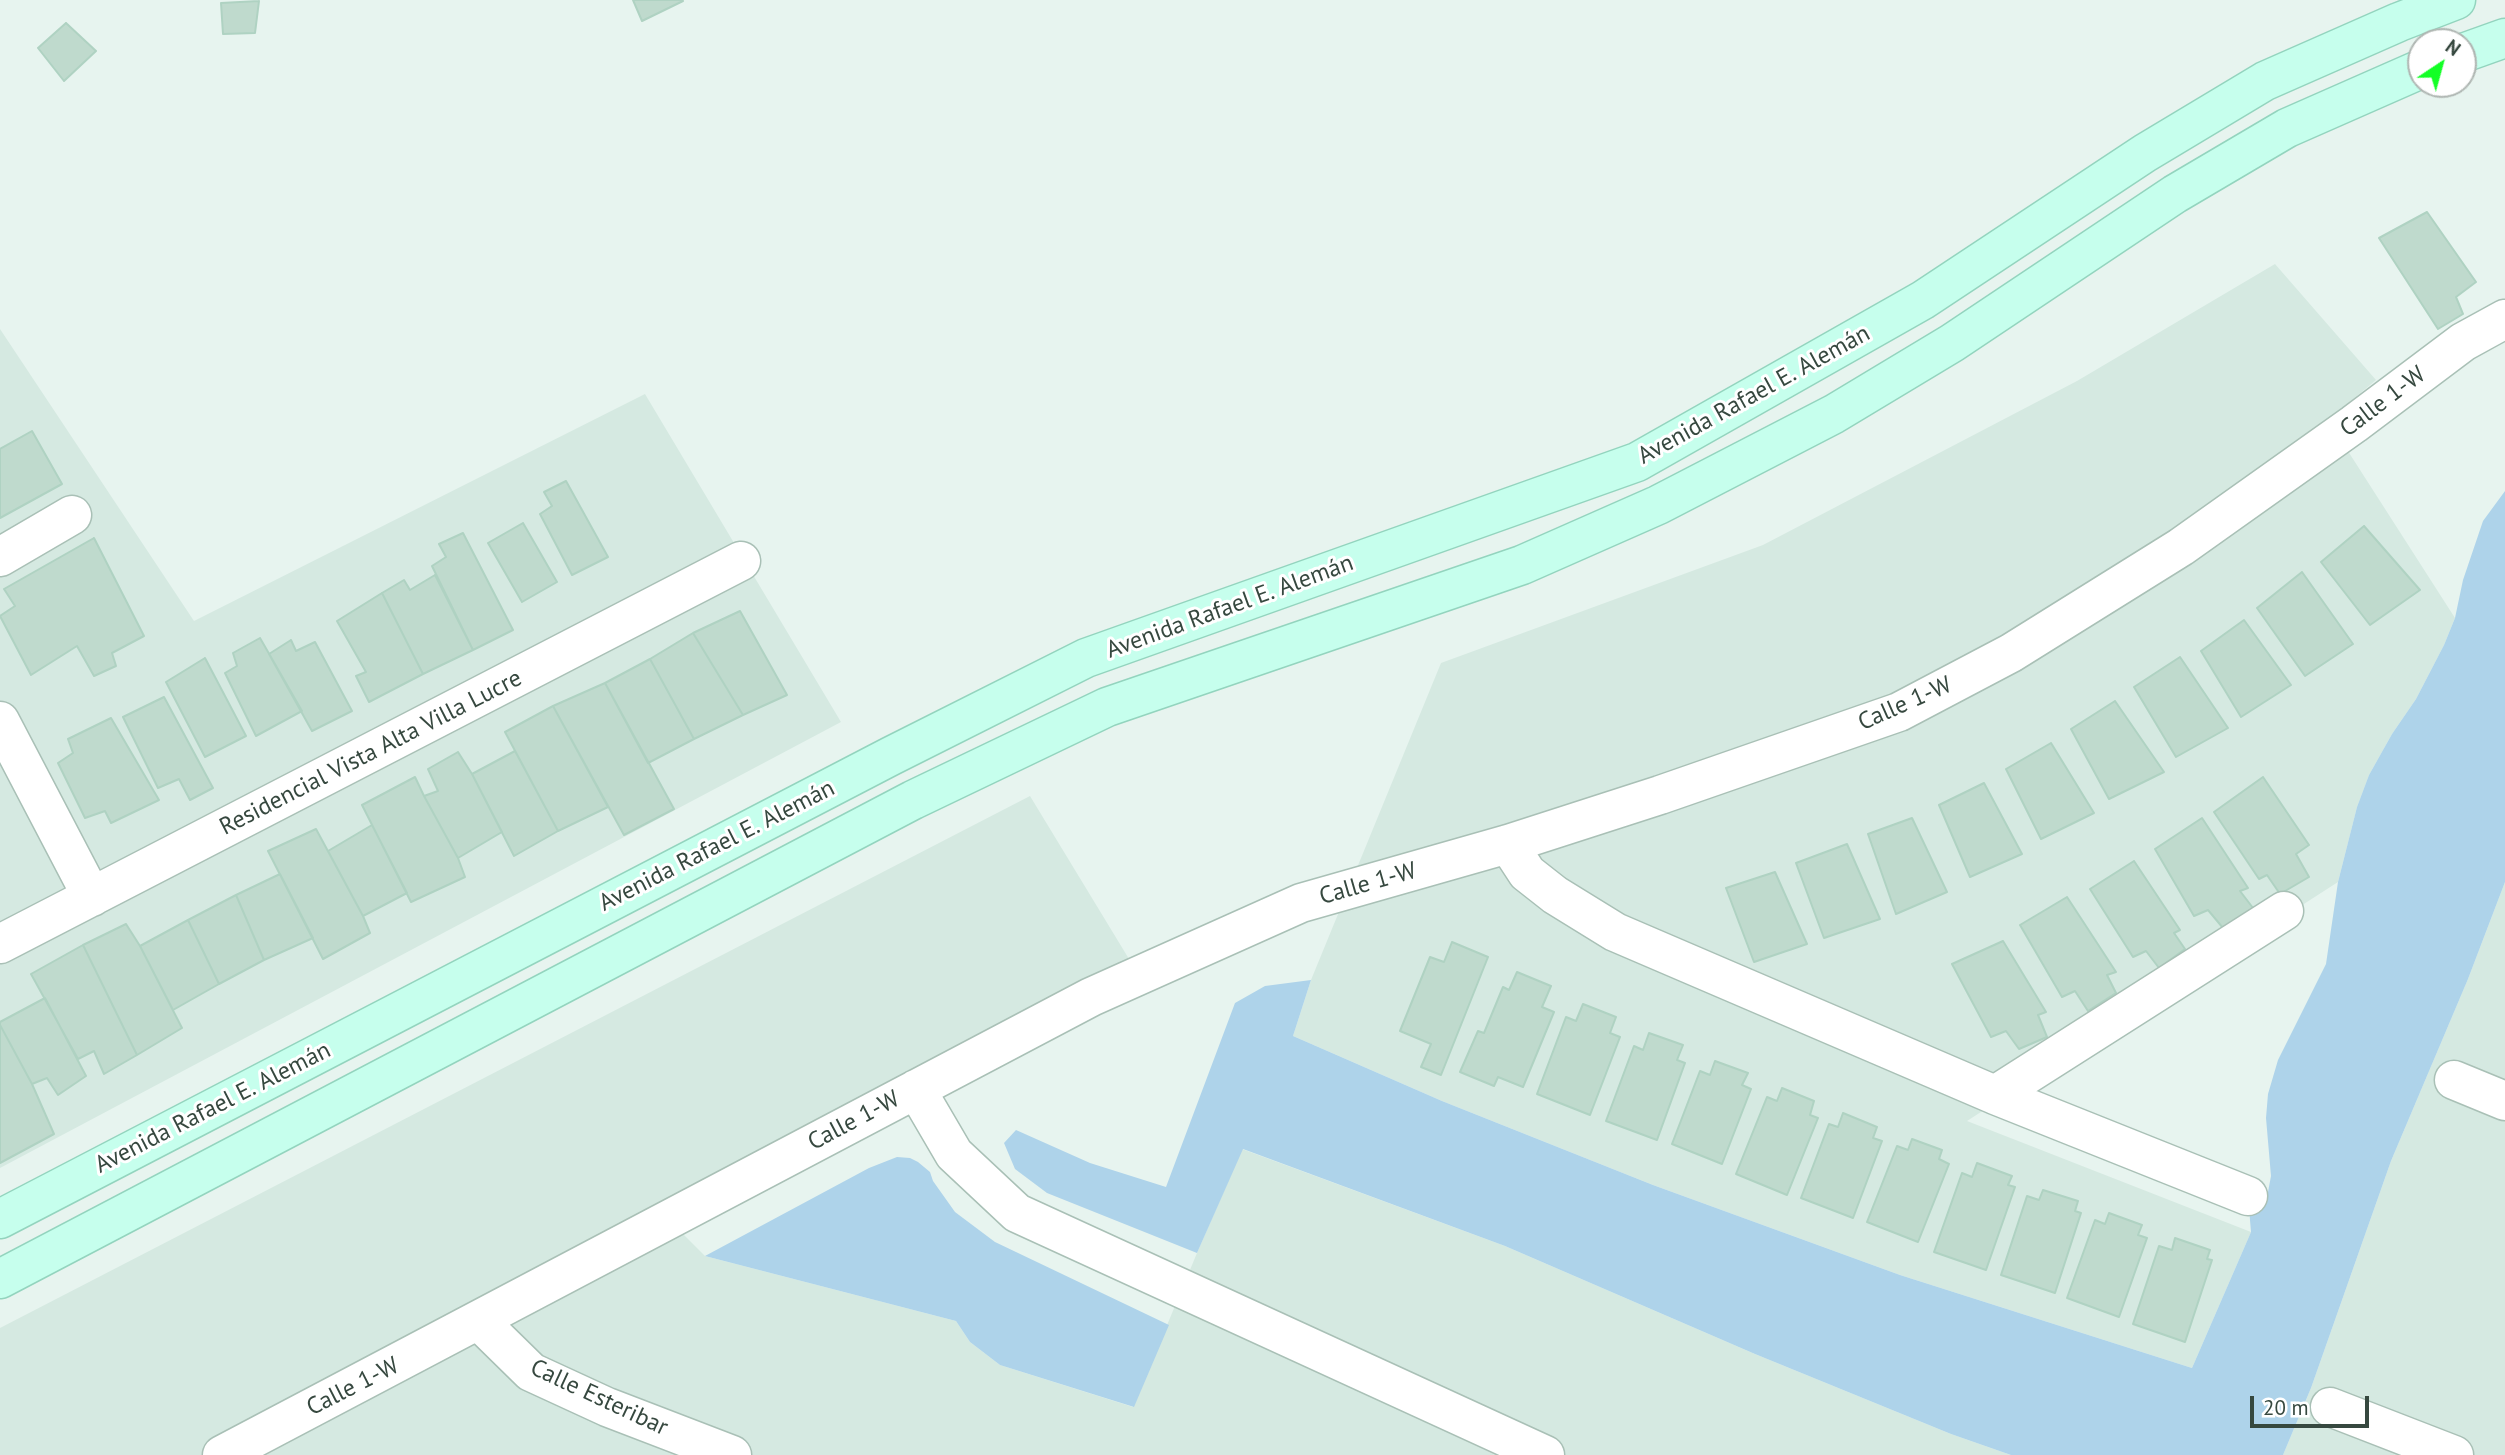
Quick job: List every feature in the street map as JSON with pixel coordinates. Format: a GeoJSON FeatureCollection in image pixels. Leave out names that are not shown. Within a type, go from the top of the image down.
{"type":"FeatureCollection","features":[{"type":"Feature","properties":{"kind":"main road","name":"Avenida Rafael E. Alemán"},"geometry":{"type":"LineString","coordinates":[[0,1219],[891,756],[1086,658],[1637,462],[1923,300],[2145,153],[2265,81],[2456,0]]}},
{"type":"Feature","properties":{"kind":"main road"},"geometry":{"type":"LineString","coordinates":[[2477,48],[2505,38]]}},
{"type":"Feature","properties":{"kind":"main road","name":"Avenida Rafael E. Alemán"},"geometry":{"type":"LineString","coordinates":[[0,1279],[913,800],[1107,706],[1522,565],[1658,505],[1846,407],[1952,343],[2175,194],[2287,128],[2407,75]]}},
{"type":"Feature","properties":{"kind":"street","name":"Calle 1-W"},"geometry":{"type":"LineString","coordinates":[[222,1455],[1091,997],[1301,903],[1508,844],[1660,795],[1899,712],[2011,653],[2181,547],[2354,424],[2463,342],[2505,319]]}},
{"type":"Feature","properties":{"kind":"street"},"geometry":{"type":"LineString","coordinates":[[0,557],[72,516]]}},
{"type":"Feature","properties":{"kind":"street","name":"Residencial Vista Alta Villa Lucre"},"geometry":{"type":"LineString","coordinates":[[0,944],[741,561]]}},
{"type":"Feature","properties":{"kind":"street"},"geometry":{"type":"LineString","coordinates":[[0,721],[92,897]]}},
{"type":"Feature","properties":{"kind":"street"},"geometry":{"type":"LineString","coordinates":[[1508,844],[1527,873],[1555,895],[1615,932],[1995,1095],[2248,1196]]}},
{"type":"Feature","properties":{"kind":"street"},"geometry":{"type":"LineString","coordinates":[[1995,1095],[2284,911]]}},
{"type":"Feature","properties":{"kind":"street"},"geometry":{"type":"LineString","coordinates":[[2454,1080],[2505,1101]]}},
{"type":"Feature","properties":{"kind":"street"},"geometry":{"type":"LineString","coordinates":[[916,1089],[954,1154],[1017,1213],[1545,1455]]}},
{"type":"Feature","properties":{"kind":"street","name":"Calle Esteribar"},"geometry":{"type":"LineString","coordinates":[[479,1321],[531,1372],[607,1407],[732,1455]]}},
{"type":"Feature","properties":{"kind":"street"},"geometry":{"type":"LineString","coordinates":[[2330,1408],[2454,1455]]}},
{"type":"Feature","properties":{"kind":"shaded area"},"geometry":{"type":"Polygon","coordinates":[[[2275,264],[2376,380],[2328,420],[2455,618],[2416,699],[2369,775],[2357,807],[2338,882],[1967,1121],[2251,1232],[2192,1368],[1900,1275],[1653,1185],[1442,1101],[1293,1036],[1311,980],[1441,663],[1763,545],[2077,381],[2275,264]]]}},
{"type":"Feature","properties":{"kind":"shaded area"},"geometry":{"type":"Polygon","coordinates":[[[0,329],[194,621],[645,394],[841,722],[0,1168],[0,329]]]}},
{"type":"Feature","properties":{"kind":"shaded area"},"geometry":{"type":"Polygon","coordinates":[[[2505,491],[2505,882],[2468,979],[2391,1161],[2311,1388],[2283,1455],[2011,1455],[1951,1434],[1755,1354],[1505,1246],[1243,1149],[1197,1253],[1047,1193],[1015,1169],[1004,1143],[1016,1130],[1090,1163],[1166,1187],[1235,1003],[1265,986],[1311,980],[1293,1036],[1442,1101],[1653,1185],[1900,1275],[2192,1368],[2251,1232],[2248,1196],[2268,1192],[2271,1176],[2266,1118],[2268,1094],[2278,1060],[2326,964],[2338,882],[2357,807],[2369,775],[2416,699],[2444,645],[2455,618],[2463,580],[2483,521],[2505,491]]]}},
{"type":"Feature","properties":{"kind":"shaded area"},"geometry":{"type":"Polygon","coordinates":[[[1030,796],[1129,959],[655,1206],[705,1256],[956,1321],[970,1342],[1000,1365],[1133,1407],[1242,1149],[1505,1246],[1755,1354],[1951,1434],[2011,1455],[0,1455],[0,1328],[1030,796]]]}},
{"type":"Feature","properties":{"kind":"shaded area"},"geometry":{"type":"Polygon","coordinates":[[[2505,882],[2505,1455],[2283,1455],[2311,1388],[2391,1161],[2468,979],[2505,882]]]}},
{"type":"Feature","properties":{"kind":"shaded area"},"geometry":{"type":"Polygon","coordinates":[[[897,1157],[910,1158],[930,1172],[933,1181],[955,1212],[995,1242],[1169,1325],[1134,1407],[1000,1365],[970,1342],[956,1321],[705,1256],[869,1168],[897,1157]]]}},
{"type":"Feature","properties":{"kind":"building"},"geometry":{"type":"Polygon","coordinates":[[[633,0],[682,0],[683,1],[642,21],[633,0]]]}},
{"type":"Feature","properties":{"kind":"building"},"geometry":{"type":"Polygon","coordinates":[[[259,1],[255,33],[223,34],[221,3],[259,1]]]}},
{"type":"Feature","properties":{"kind":"building"},"geometry":{"type":"Polygon","coordinates":[[[66,23],[96,51],[64,81],[38,48],[66,23]]]}},
{"type":"Feature","properties":{"kind":"building"},"geometry":{"type":"Polygon","coordinates":[[[2427,212],[2476,282],[2456,297],[2463,314],[2438,329],[2379,238],[2427,212]]]}},
{"type":"Feature","properties":{"kind":"building"},"geometry":{"type":"Polygon","coordinates":[[[32,431],[62,484],[0,518],[0,449],[32,431]]]}},
{"type":"Feature","properties":{"kind":"building"},"geometry":{"type":"Polygon","coordinates":[[[566,481],[608,557],[572,575],[540,514],[552,506],[544,492],[566,481]]]}},
{"type":"Feature","properties":{"kind":"building"},"geometry":{"type":"Polygon","coordinates":[[[523,523],[557,582],[522,602],[488,543],[523,523]]]}},
{"type":"Feature","properties":{"kind":"building"},"geometry":{"type":"Polygon","coordinates":[[[2364,526],[2420,590],[2370,625],[2321,562],[2364,526]]]}},
{"type":"Feature","properties":{"kind":"building"},"geometry":{"type":"Polygon","coordinates":[[[463,533],[513,630],[473,650],[432,566],[446,557],[439,544],[463,533]]]}},
{"type":"Feature","properties":{"kind":"building"},"geometry":{"type":"Polygon","coordinates":[[[94,538],[144,636],[112,653],[116,666],[94,676],[77,646],[31,675],[0,616],[15,606],[4,589],[94,538]]]}},
{"type":"Feature","properties":{"kind":"building"},"geometry":{"type":"Polygon","coordinates":[[[2302,572],[2353,644],[2305,676],[2257,608],[2302,572]]]}},
{"type":"Feature","properties":{"kind":"building"},"geometry":{"type":"Polygon","coordinates":[[[435,575],[473,650],[423,674],[382,593],[404,580],[410,590],[435,575]]]}},
{"type":"Feature","properties":{"kind":"building"},"geometry":{"type":"Polygon","coordinates":[[[382,593],[423,674],[369,702],[356,676],[366,672],[337,621],[382,593]]]}},
{"type":"Feature","properties":{"kind":"building"},"geometry":{"type":"Polygon","coordinates":[[[740,611],[787,695],[743,715],[693,633],[740,611]]]}},
{"type":"Feature","properties":{"kind":"building"},"geometry":{"type":"Polygon","coordinates":[[[2244,620],[2291,685],[2241,717],[2201,651],[2244,620]]]}},
{"type":"Feature","properties":{"kind":"building"},"geometry":{"type":"Polygon","coordinates":[[[693,633],[743,715],[694,739],[650,659],[693,633]]]}},
{"type":"Feature","properties":{"kind":"building"},"geometry":{"type":"Polygon","coordinates":[[[260,638],[302,711],[256,736],[225,673],[237,666],[233,653],[260,638]]]}},
{"type":"Feature","properties":{"kind":"building"},"geometry":{"type":"Polygon","coordinates":[[[291,640],[296,651],[315,642],[352,711],[312,731],[269,654],[291,640]]]}},
{"type":"Feature","properties":{"kind":"building"},"geometry":{"type":"Polygon","coordinates":[[[2180,657],[2228,728],[2176,757],[2134,687],[2180,657]]]}},
{"type":"Feature","properties":{"kind":"building"},"geometry":{"type":"Polygon","coordinates":[[[205,658],[246,736],[205,757],[166,682],[205,658]]]}},
{"type":"Feature","properties":{"kind":"building"},"geometry":{"type":"Polygon","coordinates":[[[650,659],[694,739],[648,763],[605,683],[650,659]]]}},
{"type":"Feature","properties":{"kind":"building"},"geometry":{"type":"Polygon","coordinates":[[[605,683],[674,809],[624,835],[553,706],[605,683]]]}},
{"type":"Feature","properties":{"kind":"building"},"geometry":{"type":"Polygon","coordinates":[[[164,697],[213,788],[190,800],[179,779],[158,788],[123,717],[164,697]]]}},
{"type":"Feature","properties":{"kind":"building"},"geometry":{"type":"Polygon","coordinates":[[[2115,701],[2164,772],[2109,799],[2071,729],[2115,701]]]}},
{"type":"Feature","properties":{"kind":"building"},"geometry":{"type":"Polygon","coordinates":[[[553,706],[608,807],[558,831],[505,732],[553,706]]]}},
{"type":"Feature","properties":{"kind":"building"},"geometry":{"type":"Polygon","coordinates":[[[111,718],[159,800],[111,823],[105,811],[85,818],[58,763],[73,753],[68,739],[111,718]]]}},
{"type":"Feature","properties":{"kind":"building"},"geometry":{"type":"Polygon","coordinates":[[[2051,743],[2094,813],[2041,839],[2006,769],[2051,743]]]}},
{"type":"Feature","properties":{"kind":"building"},"geometry":{"type":"Polygon","coordinates":[[[515,751],[558,831],[514,856],[472,774],[515,751]]]}},
{"type":"Feature","properties":{"kind":"building"},"geometry":{"type":"Polygon","coordinates":[[[458,752],[502,832],[458,858],[424,796],[438,791],[428,769],[458,752]]]}},
{"type":"Feature","properties":{"kind":"building"},"geometry":{"type":"Polygon","coordinates":[[[415,777],[458,858],[465,877],[411,902],[362,805],[415,777]]]}},
{"type":"Feature","properties":{"kind":"building"},"geometry":{"type":"Polygon","coordinates":[[[2263,777],[2309,845],[2296,854],[2309,877],[2280,894],[2267,875],[2259,879],[2214,812],[2263,777]]]}},
{"type":"Feature","properties":{"kind":"building"},"geometry":{"type":"Polygon","coordinates":[[[1984,783],[2022,854],[1970,877],[1939,805],[1984,783]]]}},
{"type":"Feature","properties":{"kind":"building"},"geometry":{"type":"Polygon","coordinates":[[[1912,818],[1947,892],[1896,914],[1868,834],[1912,818]]]}},
{"type":"Feature","properties":{"kind":"building"},"geometry":{"type":"Polygon","coordinates":[[[2202,818],[2248,888],[2240,891],[2253,908],[2223,928],[2208,910],[2194,916],[2155,849],[2202,818]]]}},
{"type":"Feature","properties":{"kind":"building"},"geometry":{"type":"Polygon","coordinates":[[[372,825],[407,893],[363,916],[328,851],[372,825]]]}},
{"type":"Feature","properties":{"kind":"building"},"geometry":{"type":"Polygon","coordinates":[[[316,829],[370,933],[323,959],[268,851],[316,829]]]}},
{"type":"Feature","properties":{"kind":"building"},"geometry":{"type":"Polygon","coordinates":[[[1847,844],[1880,919],[1824,938],[1796,863],[1847,844]]]}},
{"type":"Feature","properties":{"kind":"building"},"geometry":{"type":"Polygon","coordinates":[[[2134,861],[2180,930],[2174,933],[2185,949],[2159,968],[2146,951],[2133,957],[2090,889],[2134,861]]]}},
{"type":"Feature","properties":{"kind":"building"},"geometry":{"type":"Polygon","coordinates":[[[1775,872],[1807,944],[1754,962],[1726,888],[1775,872]]]}},
{"type":"Feature","properties":{"kind":"building"},"geometry":{"type":"Polygon","coordinates":[[[280,874],[313,938],[264,960],[236,895],[280,874]]]}},
{"type":"Feature","properties":{"kind":"building"},"geometry":{"type":"Polygon","coordinates":[[[236,895],[264,960],[219,984],[188,920],[236,895]]]}},
{"type":"Feature","properties":{"kind":"building"},"geometry":{"type":"Polygon","coordinates":[[[2067,897],[2116,972],[2107,975],[2116,993],[2088,1011],[2075,991],[2062,997],[2020,925],[2067,897]]]}},
{"type":"Feature","properties":{"kind":"building"},"geometry":{"type":"Polygon","coordinates":[[[188,920],[219,984],[173,1010],[140,946],[188,920]]]}},
{"type":"Feature","properties":{"kind":"building"},"geometry":{"type":"Polygon","coordinates":[[[126,924],[182,1028],[137,1055],[83,945],[126,924]]]}},
{"type":"Feature","properties":{"kind":"building"},"geometry":{"type":"Polygon","coordinates":[[[2003,941],[2046,1012],[2038,1015],[2047,1037],[2019,1049],[2006,1031],[1991,1037],[1952,964],[2003,941]]]}},
{"type":"Feature","properties":{"kind":"building"},"geometry":{"type":"Polygon","coordinates":[[[1452,942],[1488,957],[1441,1075],[1421,1067],[1431,1044],[1400,1031],[1430,957],[1444,962],[1452,942]]]}},
{"type":"Feature","properties":{"kind":"building"},"geometry":{"type":"Polygon","coordinates":[[[83,945],[137,1055],[104,1074],[94,1051],[78,1059],[31,974],[83,945]]]}},
{"type":"Feature","properties":{"kind":"building"},"geometry":{"type":"Polygon","coordinates":[[[1517,972],[1551,986],[1542,1007],[1554,1012],[1523,1087],[1498,1077],[1494,1086],[1460,1072],[1478,1031],[1484,1033],[1503,987],[1509,990],[1517,972]]]}},
{"type":"Feature","properties":{"kind":"building"},"geometry":{"type":"Polygon","coordinates":[[[45,998],[86,1076],[58,1095],[47,1078],[32,1084],[0,1025],[0,1022],[45,998]]]}},
{"type":"Feature","properties":{"kind":"building"},"geometry":{"type":"Polygon","coordinates":[[[1583,1004],[1616,1017],[1610,1033],[1620,1037],[1590,1115],[1537,1094],[1566,1017],[1576,1021],[1583,1004]]]}},
{"type":"Feature","properties":{"kind":"building"},"geometry":{"type":"Polygon","coordinates":[[[0,1025],[32,1084],[54,1134],[0,1163],[0,1025]]]}},
{"type":"Feature","properties":{"kind":"building"},"geometry":{"type":"Polygon","coordinates":[[[1649,1033],[1683,1045],[1677,1060],[1685,1063],[1657,1140],[1606,1121],[1634,1046],[1643,1050],[1649,1033]]]}},
{"type":"Feature","properties":{"kind":"building"},"geometry":{"type":"Polygon","coordinates":[[[1715,1061],[1748,1073],[1742,1085],[1751,1089],[1722,1164],[1672,1144],[1700,1071],[1710,1075],[1715,1061]]]}},
{"type":"Feature","properties":{"kind":"building"},"geometry":{"type":"Polygon","coordinates":[[[1782,1088],[1814,1101],[1810,1115],[1818,1118],[1787,1195],[1736,1174],[1767,1097],[1777,1101],[1782,1088]]]}},
{"type":"Feature","properties":{"kind":"building"},"geometry":{"type":"Polygon","coordinates":[[[1843,1113],[1877,1127],[1873,1138],[1882,1141],[1853,1218],[1801,1198],[1829,1124],[1838,1127],[1843,1113]]]}},
{"type":"Feature","properties":{"kind":"building"},"geometry":{"type":"Polygon","coordinates":[[[1912,1139],[1942,1150],[1939,1159],[1949,1164],[1918,1242],[1867,1222],[1897,1146],[1908,1150],[1912,1139]]]}},
{"type":"Feature","properties":{"kind":"building"},"geometry":{"type":"Polygon","coordinates":[[[1977,1163],[2012,1176],[2008,1185],[2015,1187],[1986,1270],[1934,1252],[1962,1173],[1972,1177],[1977,1163]]]}},
{"type":"Feature","properties":{"kind":"building"},"geometry":{"type":"Polygon","coordinates":[[[2043,1190],[2078,1201],[2075,1211],[2081,1213],[2055,1293],[2001,1275],[2027,1196],[2039,1200],[2043,1190]]]}},
{"type":"Feature","properties":{"kind":"building"},"geometry":{"type":"Polygon","coordinates":[[[2109,1213],[2142,1225],[2138,1235],[2147,1238],[2119,1317],[2067,1298],[2095,1220],[2105,1224],[2109,1213]]]}},
{"type":"Feature","properties":{"kind":"building"},"geometry":{"type":"Polygon","coordinates":[[[2175,1238],[2210,1250],[2207,1259],[2212,1260],[2185,1342],[2133,1324],[2159,1246],[2172,1250],[2175,1238]]]}}]}
